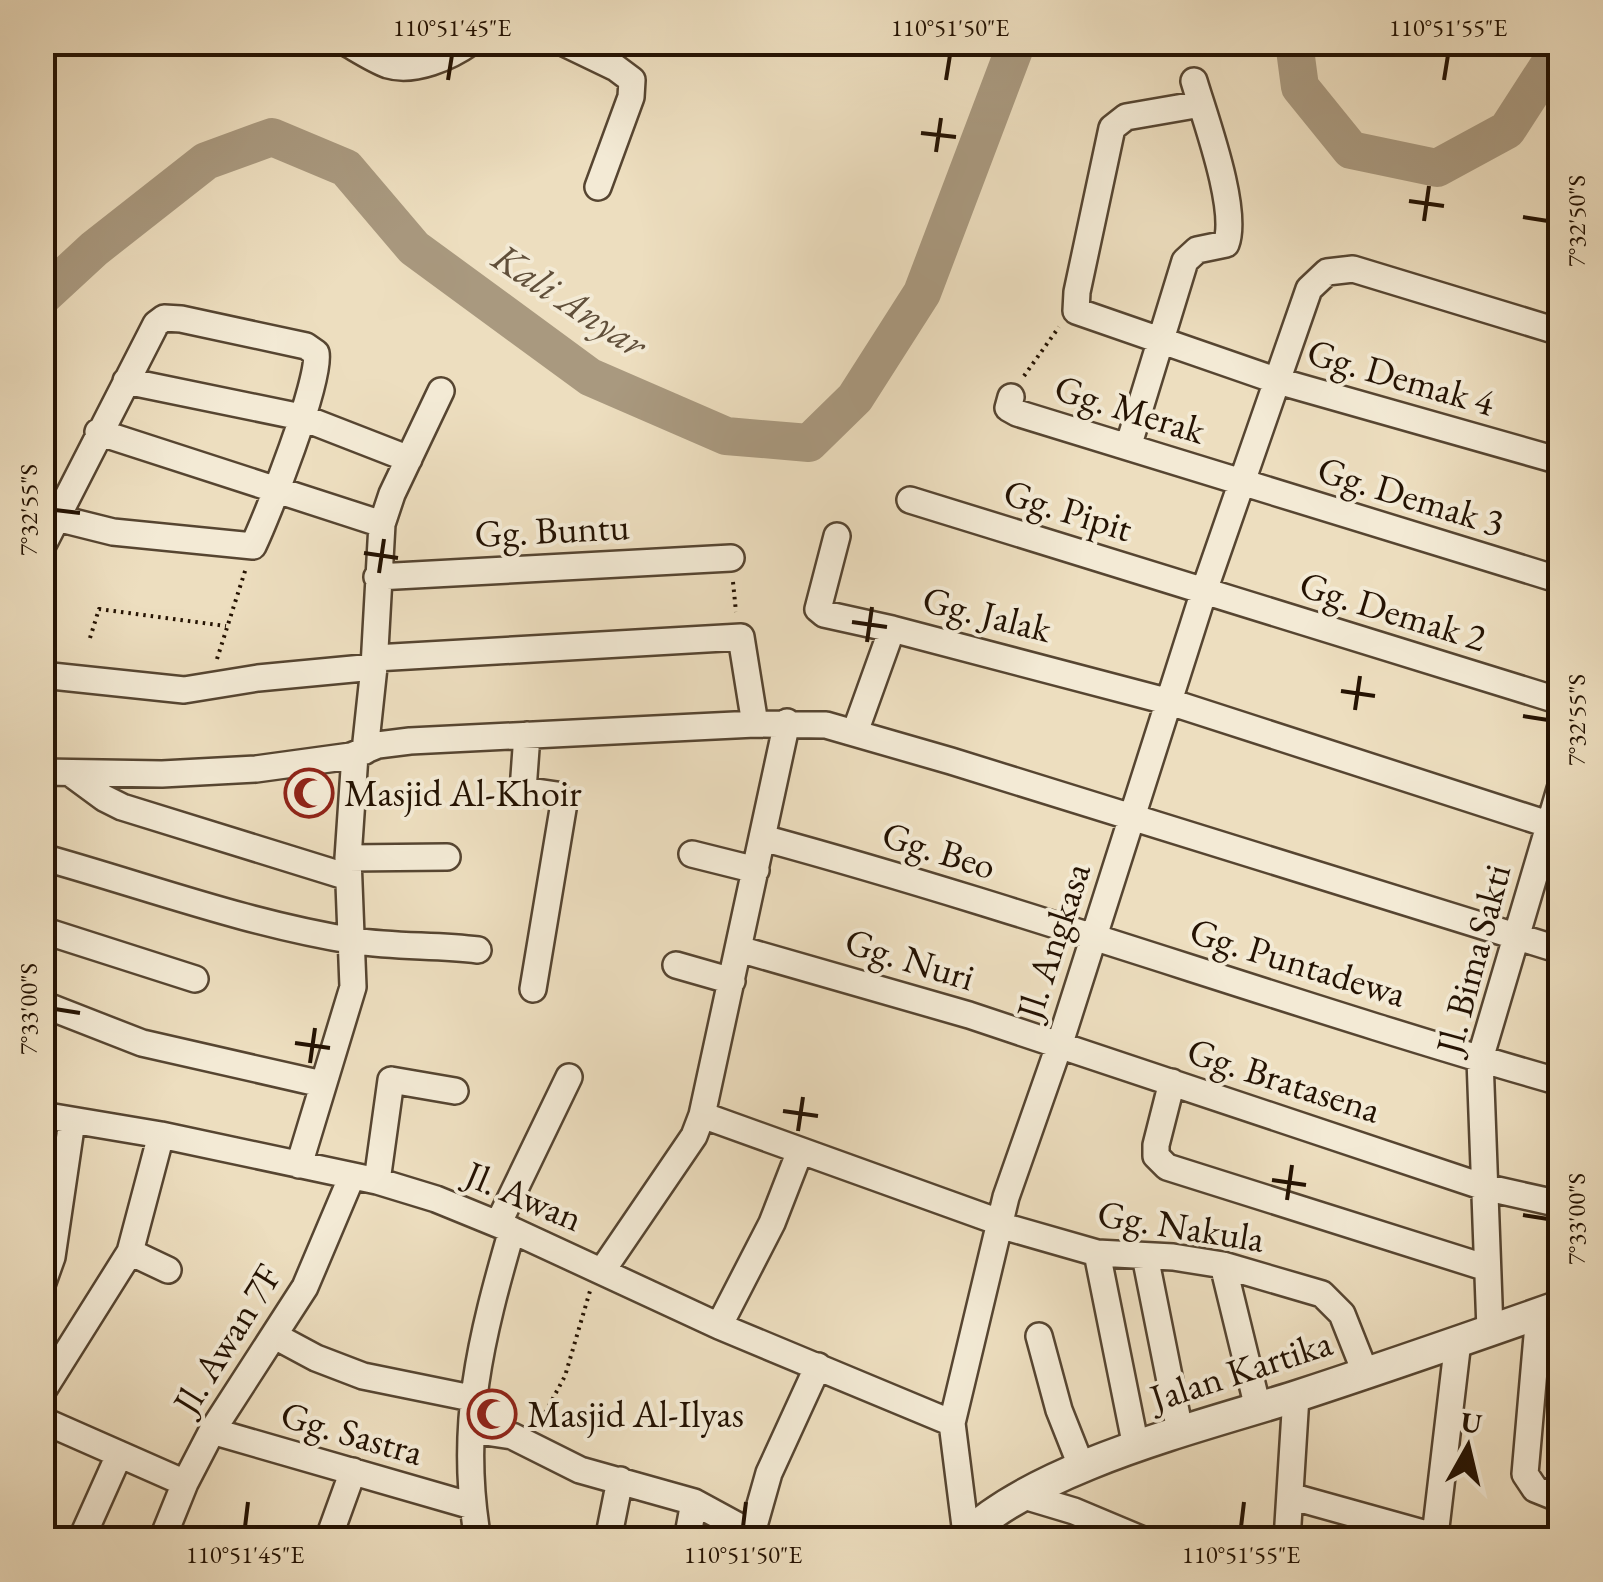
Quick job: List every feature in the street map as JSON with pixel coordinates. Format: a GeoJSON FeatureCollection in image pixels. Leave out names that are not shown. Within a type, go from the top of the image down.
{"type":"FeatureCollection","features":[{"type":"Feature","properties":{"kind":"street"},"geometry":{"type":"LineString","coordinates":[[345,42],[390,66],[416,66],[444,58],[471,42]]}},
{"type":"Feature","properties":{"kind":"street"},"geometry":{"type":"LineString","coordinates":[[562,42],[632,80],[631,97],[598,187]]}},
{"type":"Feature","properties":{"kind":"street"},"geometry":{"type":"LineString","coordinates":[[1076,311],[1112,128],[1126,117],[1198,92],[1219,168],[1230,233],[1226,244],[1197,250],[1184,261],[1128,447]]}},
{"type":"Feature","properties":{"kind":"street","name":"Jl. Angkasa"},"geometry":{"type":"LineString","coordinates":[[963,1537],[952,1423],[999,1224],[1204,591],[1309,289],[1318,278],[1337,269],[1353,270],[1560,332]]}},
{"type":"Feature","properties":{"kind":"street","name":"Gg. Demak 4"},"geometry":{"type":"LineString","coordinates":[[1076,311],[1278,381],[1560,461]]}},
{"type":"Feature","properties":{"kind":"street"},"geometry":{"type":"LineString","coordinates":[[42,546],[98,432],[156,324],[164,318],[314,350],[319,358],[301,417],[254,545],[114,532],[57,518]]}},
{"type":"Feature","properties":{"kind":"street"},"geometry":{"type":"LineString","coordinates":[[126,380],[301,417],[409,460]]}},
{"type":"Feature","properties":{"kind":"street"},"geometry":{"type":"LineString","coordinates":[[299,1166],[351,999],[354,972],[348,868],[374,663],[382,524],[440,390]]}},
{"type":"Feature","properties":{"kind":"street","name":"Gg. Merak"},"geometry":{"type":"LineString","coordinates":[[1011,398],[1008,408],[1016,413],[1241,484]]}},
{"type":"Feature","properties":{"kind":"street"},"geometry":{"type":"LineString","coordinates":[[98,432],[382,524]]}},
{"type":"Feature","properties":{"kind":"street","name":"Gg. Demak 3"},"geometry":{"type":"LineString","coordinates":[[1241,484],[1560,580]]}},
{"type":"Feature","properties":{"kind":"street","name":"Gg. Pipit"},"geometry":{"type":"LineString","coordinates":[[910,500],[1204,591]]}},
{"type":"Feature","properties":{"kind":"street"},"geometry":{"type":"LineString","coordinates":[[837,536],[818,608],[824,614],[892,629]]}},
{"type":"Feature","properties":{"kind":"street","name":"Gg. Buntu"},"geometry":{"type":"LineString","coordinates":[[378,577],[731,558]]}},
{"type":"Feature","properties":{"kind":"street","name":"Gg. Demak 2"},"geometry":{"type":"LineString","coordinates":[[1204,591],[1560,701]]}},
{"type":"Feature","properties":{"kind":"street","name":"Gg. Jalak"},"geometry":{"type":"LineString","coordinates":[[855,732],[892,629],[1170,702],[1555,826]]}},
{"type":"Feature","properties":{"kind":"street"},"geometry":{"type":"LineString","coordinates":[[42,675],[170,691],[374,663],[739,637],[754,724]]}},
{"type":"Feature","properties":{"kind":"street"},"geometry":{"type":"LineString","coordinates":[[602,1272],[687,1147],[702,1115],[787,722]]}},
{"type":"Feature","properties":{"kind":"street"},"geometry":{"type":"LineString","coordinates":[[42,772],[237,770],[360,753],[385,743],[787,722],[855,732],[1560,950]]}},
{"type":"Feature","properties":{"kind":"street"},"geometry":{"type":"LineString","coordinates":[[527,735],[523,790],[557,795],[564,802],[533,988]]}},
{"type":"Feature","properties":{"kind":"street"},"geometry":{"type":"LineString","coordinates":[[70,772],[122,807],[348,868],[447,857]]}},
{"type":"Feature","properties":{"kind":"street","name":"Jl. Bima Sakti"},"geometry":{"type":"LineString","coordinates":[[1490,1330],[1480,1059],[1515,935],[1555,826],[1560,789]]}},
{"type":"Feature","properties":{"kind":"street","name":"Gg. Beo"},"geometry":{"type":"LineString","coordinates":[[763,838],[1093,936]]}},
{"type":"Feature","properties":{"kind":"street"},"geometry":{"type":"LineString","coordinates":[[692,854],[756,870]]}},
{"type":"Feature","properties":{"kind":"street"},"geometry":{"type":"LineString","coordinates":[[42,857],[264,922],[352,940],[478,950]]}},
{"type":"Feature","properties":{"kind":"street"},"geometry":{"type":"LineString","coordinates":[[42,930],[195,979]]}},
{"type":"Feature","properties":{"kind":"street","name":"Gg. Puntadewa"},"geometry":{"type":"LineString","coordinates":[[1093,936],[1219,979],[1560,1082]]}},
{"type":"Feature","properties":{"kind":"street","name":"Gg. Nuri"},"geometry":{"type":"LineString","coordinates":[[739,949],[889,991],[1058,1046]]}},
{"type":"Feature","properties":{"kind":"street"},"geometry":{"type":"LineString","coordinates":[[676,965],[732,981]]}},
{"type":"Feature","properties":{"kind":"street"},"geometry":{"type":"LineString","coordinates":[[42,1004],[142,1043],[322,1084]]}},
{"type":"Feature","properties":{"kind":"street","name":"Gg. Bratasena"},"geometry":{"type":"LineString","coordinates":[[1058,1046],[1484,1187],[1560,1204]]}},
{"type":"Feature","properties":{"kind":"street"},"geometry":{"type":"LineString","coordinates":[[478,1540],[472,1506],[471,1398],[479,1350],[505,1227],[569,1077]]}},
{"type":"Feature","properties":{"kind":"street","name":"Jl. Awan 7F"},"geometry":{"type":"LineString","coordinates":[[162,1540],[185,1483],[212,1432],[275,1336],[364,1178],[391,1080],[456,1091]]}},
{"type":"Feature","properties":{"kind":"street"},"geometry":{"type":"LineString","coordinates":[[1172,1082],[1156,1146],[1156,1156],[1167,1168],[1487,1268]]}},
{"type":"Feature","properties":{"kind":"street","name":"Jl. Awan"},"geometry":{"type":"LineString","coordinates":[[42,1115],[364,1178],[436,1199],[719,1326],[952,1423]]}},
{"type":"Feature","properties":{"kind":"street","name":"Gg. Nakula"},"geometry":{"type":"LineString","coordinates":[[702,1115],[999,1224],[1097,1253],[1223,1265],[1301,1286],[1332,1301],[1342,1314],[1365,1372]]}},
{"type":"Feature","properties":{"kind":"street"},"geometry":{"type":"LineString","coordinates":[[42,1285],[52,1257],[72,1120]]}},
{"type":"Feature","properties":{"kind":"street"},"geometry":{"type":"LineString","coordinates":[[42,1392],[130,1252],[161,1136]]}},
{"type":"Feature","properties":{"kind":"street"},"geometry":{"type":"LineString","coordinates":[[719,1326],[772,1223],[800,1151]]}},
{"type":"Feature","properties":{"kind":"street"},"geometry":{"type":"LineString","coordinates":[[130,1252],[168,1270]]}},
{"type":"Feature","properties":{"kind":"street"},"geometry":{"type":"LineString","coordinates":[[1097,1253],[1136,1448]]}},
{"type":"Feature","properties":{"kind":"street"},"geometry":{"type":"LineString","coordinates":[[1146,1256],[1180,1431]]}},
{"type":"Feature","properties":{"kind":"street"},"geometry":{"type":"LineString","coordinates":[[1223,1265],[1258,1408]]}},
{"type":"Feature","properties":{"kind":"street"},"geometry":{"type":"LineString","coordinates":[[1550,1310],[1548,1362],[1526,1474],[1536,1489],[1560,1499]]}},
{"type":"Feature","properties":{"kind":"street","name":"Jalan Kartika"},"geometry":{"type":"LineString","coordinates":[[963,1537],[1024,1496],[1082,1468],[1180,1431],[1550,1310]]}},
{"type":"Feature","properties":{"kind":"street"},"geometry":{"type":"LineString","coordinates":[[275,1336],[352,1373],[471,1398]]}},
{"type":"Feature","properties":{"kind":"street"},"geometry":{"type":"LineString","coordinates":[[1038,1336],[1058,1410],[1082,1468]]}},
{"type":"Feature","properties":{"kind":"street"},"geometry":{"type":"LineString","coordinates":[[1290,1496],[1441,1538],[1458,1341]]}},
{"type":"Feature","properties":{"kind":"street"},"geometry":{"type":"LineString","coordinates":[[472,1430],[512,1436],[580,1470],[694,1502],[751,1536],[769,1473],[818,1366]]}},
{"type":"Feature","properties":{"kind":"street"},"geometry":{"type":"LineString","coordinates":[[1288,1540],[1296,1396]]}},
{"type":"Feature","properties":{"kind":"street"},"geometry":{"type":"LineString","coordinates":[[42,1420],[185,1483]]}},
{"type":"Feature","properties":{"kind":"street","name":"Gg. Sastra"},"geometry":{"type":"LineString","coordinates":[[212,1432],[472,1506]]}},
{"type":"Feature","properties":{"kind":"street"},"geometry":{"type":"LineString","coordinates":[[81,1540],[119,1456]]}},
{"type":"Feature","properties":{"kind":"street"},"geometry":{"type":"LineString","coordinates":[[328,1540],[352,1471]]}},
{"type":"Feature","properties":{"kind":"street"},"geometry":{"type":"LineString","coordinates":[[608,1540],[620,1480]]}},
{"type":"Feature","properties":{"kind":"street"},"geometry":{"type":"LineString","coordinates":[[1024,1496],[1074,1511],[1143,1540]]}},
{"type":"Feature","properties":{"kind":"street"},"geometry":{"type":"LineString","coordinates":[[687,1540],[694,1502]]}},
{"type":"Feature","properties":{"kind":"path"},"geometry":{"type":"LineString","coordinates":[[1011,398],[1040,350],[1076,311]]}},
{"type":"Feature","properties":{"kind":"path"},"geometry":{"type":"LineString","coordinates":[[206,687],[254,545]]}},
{"type":"Feature","properties":{"kind":"path"},"geometry":{"type":"LineString","coordinates":[[731,558],[739,637]]}},
{"type":"Feature","properties":{"kind":"path"},"geometry":{"type":"LineString","coordinates":[[90,638],[98,610],[226,626]]}},
{"type":"Feature","properties":{"kind":"path"},"geometry":{"type":"LineString","coordinates":[[528,1444],[565,1376],[590,1290],[602,1272]]}},
{"type":"Feature","properties":{"kind":"waterway","name":"Kali Anyar"},"geometry":{"type":"LineString","coordinates":[[42,297],[94,249],[206,161],[272,137],[346,168],[414,248],[590,377],[726,436],[809,443],[855,398],[922,293],[1017,42]]}},
{"type":"Feature","properties":{"kind":"waterway","name":"Kali Anyar"},"geometry":{"type":"LineString","coordinates":[[1294,42],[1300,87],[1351,150],[1437,168],[1507,130],[1560,48]]}},
{"type":"Feature","properties":{"kind":"place","name":"Masjid Al-Khoir"},"geometry":{"type":"Point","coordinates":[309,793]}},
{"type":"Feature","properties":{"kind":"place","name":"Masjid Al-Ilyas"},"geometry":{"type":"Point","coordinates":[492,1414]}}]}
